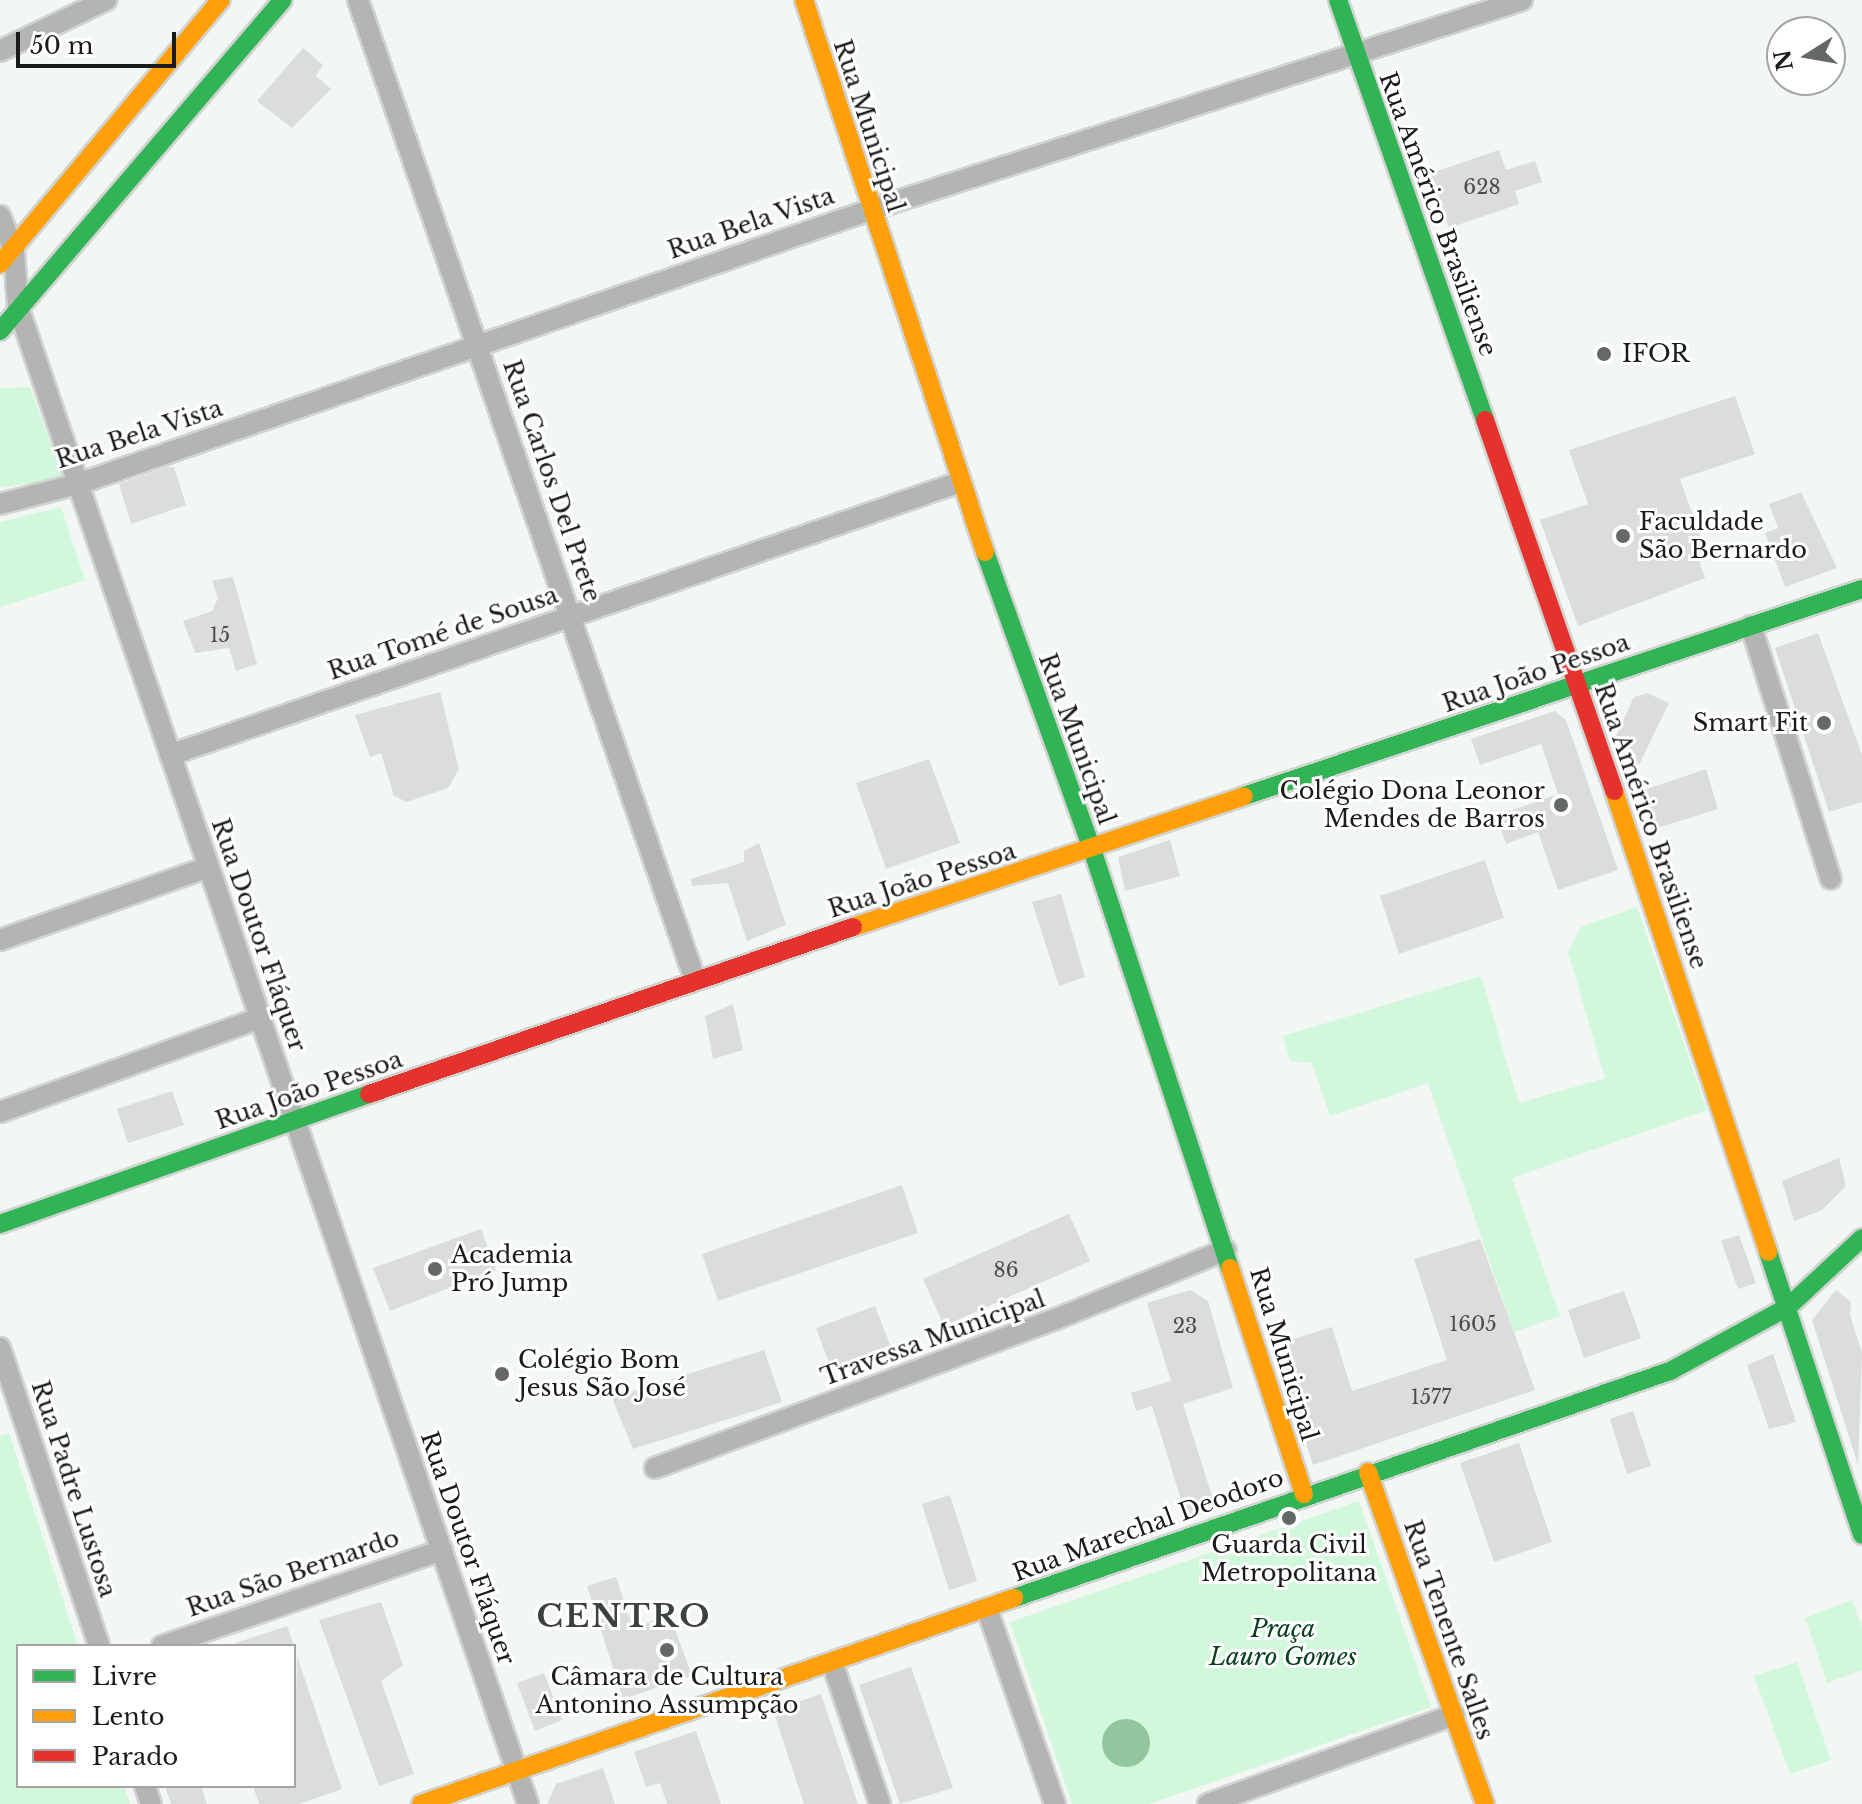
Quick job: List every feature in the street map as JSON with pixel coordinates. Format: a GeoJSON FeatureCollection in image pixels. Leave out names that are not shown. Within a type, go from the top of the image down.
{"type":"FeatureCollection","features":[{"type":"Feature","properties":{"kind":"street"},"geometry":{"type":"LineString","coordinates":[[0,51],[106,0]]}},
{"type":"Feature","properties":{"kind":"street"},"geometry":{"type":"LineString","coordinates":[[7,258],[221,0]]}},
{"type":"Feature","properties":{"kind":"street"},"geometry":{"type":"LineString","coordinates":[[0,331],[283,0]]}},
{"type":"Feature","properties":{"kind":"street","name":"Rua Carlos Del Prete"},"geometry":{"type":"LineString","coordinates":[[358,0],[695,980]]}},
{"type":"Feature","properties":{"kind":"street","name":"Rua Municipal"},"geometry":{"type":"LineString","coordinates":[[804,0],[960,482],[1092,849],[1304,1494]]}},
{"type":"Feature","properties":{"kind":"street","name":"Rua Américo Brasiliense"},"geometry":{"type":"LineString","coordinates":[[1338,0],[1578,684],[1788,1307],[1855,1494],[1862,1535]]}},
{"type":"Feature","properties":{"kind":"street","name":"Rua Bela Vista"},"geometry":{"type":"LineString","coordinates":[[0,504],[78,484],[870,210],[1357,57],[1522,0]]}},
{"type":"Feature","properties":{"kind":"street","name":"Rua Doutor Fláquer"},"geometry":{"type":"LineString","coordinates":[[0,216],[18,307],[528,1804]]}},
{"type":"Feature","properties":{"kind":"street","name":"Rua Tomé de Sousa"},"geometry":{"type":"LineString","coordinates":[[170,755],[960,482]]}},
{"type":"Feature","properties":{"kind":"street","name":"Rua João Pessoa"},"geometry":{"type":"LineString","coordinates":[[0,1224],[695,980],[1862,589]]}},
{"type":"Feature","properties":{"kind":"street"},"geometry":{"type":"LineString","coordinates":[[1751,626],[1831,879]]}},
{"type":"Feature","properties":{"kind":"street"},"geometry":{"type":"LineString","coordinates":[[0,940],[209,867]]}},
{"type":"Feature","properties":{"kind":"street"},"geometry":{"type":"LineString","coordinates":[[0,1112],[260,1018]]}},
{"type":"Feature","properties":{"kind":"street","name":"Rua Marechal Deodoro"},"geometry":{"type":"LineString","coordinates":[[421,1804],[833,1665],[1304,1494],[1670,1371],[1730,1343],[1788,1307],[1862,1238]]}},
{"type":"Feature","properties":{"kind":"street","name":"Travessa Municipal"},"geometry":{"type":"LineString","coordinates":[[655,1468],[1056,1319],[1226,1250]]}},
{"type":"Feature","properties":{"kind":"street","name":"Rua Padre Lustosa"},"geometry":{"type":"LineString","coordinates":[[0,1348],[98,1644]]}},
{"type":"Feature","properties":{"kind":"street","name":"Rua Tenente Salles"},"geometry":{"type":"LineString","coordinates":[[1368,1472],[1485,1804]]}},
{"type":"Feature","properties":{"kind":"street","name":"Rua São Bernardo"},"geometry":{"type":"LineString","coordinates":[[168,1644],[442,1550]]}},
{"type":"Feature","properties":{"kind":"street"},"geometry":{"type":"LineString","coordinates":[[987,1609],[1055,1804]]}},
{"type":"Feature","properties":{"kind":"street"},"geometry":{"type":"LineString","coordinates":[[833,1665],[880,1804]]}},
{"type":"Feature","properties":{"kind":"street"},"geometry":{"type":"LineString","coordinates":[[1208,1804],[1454,1715]]}},
{"type":"Feature","properties":{"kind":"green space"},"geometry":{"type":"Polygon","coordinates":[[[30,387],[63,478],[0,488],[0,388],[30,387]]]}},
{"type":"Feature","properties":{"kind":"green space"},"geometry":{"type":"Polygon","coordinates":[[[61,507],[85,580],[0,607],[0,522],[61,507]]]}},
{"type":"Feature","properties":{"kind":"green space"},"geometry":{"type":"Polygon","coordinates":[[[1637,907],[1707,1110],[1512,1178],[1560,1316],[1514,1332],[1428,1083],[1330,1116],[1312,1063],[1290,1061],[1283,1036],[1481,976],[1519,1103],[1605,1078],[1568,952],[1581,927],[1637,907]]]}},
{"type":"Feature","properties":{"kind":"green space"},"geometry":{"type":"Polygon","coordinates":[[[9,1433],[77,1644],[16,1644],[16,1788],[125,1788],[130,1804],[0,1804],[0,1436],[9,1433]]]}},
{"type":"Feature","properties":{"kind":"green space","name":"Praça Lauro Gomes"},"geometry":{"type":"Polygon","coordinates":[[[1359,1501],[1431,1707],[1149,1804],[1072,1804],[1010,1622],[1359,1501]]]}},
{"type":"Feature","properties":{"kind":"green space"},"geometry":{"type":"Polygon","coordinates":[[[1852,1600],[1862,1628],[1862,1670],[1827,1683],[1805,1618],[1852,1600]]]}},
{"type":"Feature","properties":{"kind":"green space"},"geometry":{"type":"Polygon","coordinates":[[[1797,1662],[1831,1760],[1790,1774],[1754,1676],[1797,1662]]]}},
{"type":"Feature","properties":{"kind":"shaded area"},"geometry":{"type":"Polygon","coordinates":[[[1126,1719],[1143,1726],[1150,1743],[1143,1760],[1126,1767],[1109,1760],[1102,1743],[1109,1726],[1126,1719]]]}},
{"type":"Feature","properties":{"kind":"building"},"geometry":{"type":"Polygon","coordinates":[[[303,48],[323,65],[316,76],[331,89],[292,128],[257,101],[303,48]]]}},
{"type":"Feature","properties":{"kind":"building"},"geometry":{"type":"Polygon","coordinates":[[[1499,150],[1506,170],[1535,161],[1542,182],[1515,191],[1519,204],[1449,228],[1431,173],[1499,150]]]}},
{"type":"Feature","properties":{"kind":"building"},"geometry":{"type":"Polygon","coordinates":[[[1735,396],[1755,454],[1680,479],[1706,552],[1697,554],[1705,578],[1578,626],[1540,520],[1588,504],[1569,450],[1735,396]]]}},
{"type":"Feature","properties":{"kind":"building"},"geometry":{"type":"Polygon","coordinates":[[[174,467],[186,505],[131,524],[119,484],[174,467]]]}},
{"type":"Feature","properties":{"kind":"building"},"geometry":{"type":"Polygon","coordinates":[[[1801,492],[1837,568],[1785,587],[1765,533],[1778,528],[1769,504],[1801,492]]]}},
{"type":"Feature","properties":{"kind":"building"},"geometry":{"type":"Polygon","coordinates":[[[233,577],[257,664],[236,671],[229,648],[195,653],[183,621],[212,611],[218,598],[212,581],[233,577]]]}},
{"type":"Feature","properties":{"kind":"building","name":"Smart Fit"},"geometry":{"type":"Polygon","coordinates":[[[1818,633],[1862,755],[1862,802],[1829,812],[1775,648],[1818,633]]]}},
{"type":"Feature","properties":{"kind":"building"},"geometry":{"type":"Polygon","coordinates":[[[440,692],[459,769],[448,788],[407,802],[394,796],[381,753],[370,757],[355,715],[440,692]]]}},
{"type":"Feature","properties":{"kind":"building"},"geometry":{"type":"Polygon","coordinates":[[[1647,693],[1669,703],[1639,765],[1621,755],[1615,738],[1634,697],[1647,693]]]}},
{"type":"Feature","properties":{"kind":"building","name":"Colégio Dona Leonor Mendes de Barros"},"geometry":{"type":"Polygon","coordinates":[[[1555,711],[1566,720],[1618,870],[1558,890],[1538,832],[1506,844],[1496,816],[1558,794],[1541,744],[1480,765],[1471,739],[1555,711]]]}},
{"type":"Feature","properties":{"kind":"building"},"geometry":{"type":"Polygon","coordinates":[[[929,759],[960,843],[886,869],[856,783],[929,759]]]}},
{"type":"Feature","properties":{"kind":"building"},"geometry":{"type":"Polygon","coordinates":[[[1706,769],[1718,809],[1651,830],[1641,791],[1706,769]]]}},
{"type":"Feature","properties":{"kind":"building"},"geometry":{"type":"Polygon","coordinates":[[[1170,840],[1180,876],[1125,891],[1118,857],[1170,840]]]}},
{"type":"Feature","properties":{"kind":"building"},"geometry":{"type":"Polygon","coordinates":[[[759,843],[786,925],[747,941],[728,883],[692,886],[691,879],[744,862],[744,851],[759,843]]]}},
{"type":"Feature","properties":{"kind":"building"},"geometry":{"type":"Polygon","coordinates":[[[1485,860],[1504,918],[1399,954],[1380,896],[1485,860]]]}},
{"type":"Feature","properties":{"kind":"building"},"geometry":{"type":"Polygon","coordinates":[[[1061,894],[1085,977],[1059,986],[1032,902],[1061,894]]]}},
{"type":"Feature","properties":{"kind":"building"},"geometry":{"type":"Polygon","coordinates":[[[733,1004],[743,1050],[713,1059],[705,1016],[733,1004]]]}},
{"type":"Feature","properties":{"kind":"building"},"geometry":{"type":"Polygon","coordinates":[[[172,1091],[184,1125],[128,1143],[117,1109],[172,1091]]]}},
{"type":"Feature","properties":{"kind":"building"},"geometry":{"type":"Polygon","coordinates":[[[1839,1158],[1846,1186],[1822,1210],[1794,1221],[1782,1181],[1839,1158]]]}},
{"type":"Feature","properties":{"kind":"building"},"geometry":{"type":"Polygon","coordinates":[[[902,1185],[918,1233],[718,1301],[702,1254],[902,1185]]]}},
{"type":"Feature","properties":{"kind":"building"},"geometry":{"type":"Polygon","coordinates":[[[1069,1214],[1090,1261],[944,1326],[923,1279],[1069,1214]]]}},
{"type":"Feature","properties":{"kind":"building","name":"Academia Pró Jump"},"geometry":{"type":"Polygon","coordinates":[[[481,1229],[496,1270],[390,1311],[373,1268],[481,1229]]]}},
{"type":"Feature","properties":{"kind":"building"},"geometry":{"type":"Polygon","coordinates":[[[1739,1235],[1756,1283],[1738,1289],[1721,1241],[1739,1235]]]}},
{"type":"Feature","properties":{"kind":"building"},"geometry":{"type":"Polygon","coordinates":[[[1480,1239],[1535,1390],[1313,1465],[1274,1345],[1332,1327],[1352,1391],[1447,1360],[1414,1259],[1480,1239]]]}},
{"type":"Feature","properties":{"kind":"building"},"geometry":{"type":"Polygon","coordinates":[[[1190,1290],[1208,1301],[1233,1388],[1183,1404],[1216,1509],[1187,1519],[1152,1406],[1136,1411],[1131,1393],[1171,1381],[1147,1303],[1190,1290]]]}},
{"type":"Feature","properties":{"kind":"building"},"geometry":{"type":"Polygon","coordinates":[[[1836,1290],[1851,1302],[1850,1315],[1862,1353],[1858,1465],[1812,1320],[1836,1290]]]}},
{"type":"Feature","properties":{"kind":"building"},"geometry":{"type":"Polygon","coordinates":[[[1624,1291],[1641,1338],[1584,1358],[1568,1310],[1624,1291]]]}},
{"type":"Feature","properties":{"kind":"building"},"geometry":{"type":"Polygon","coordinates":[[[875,1306],[890,1345],[831,1368],[816,1328],[875,1306]]]}},
{"type":"Feature","properties":{"kind":"building"},"geometry":{"type":"Polygon","coordinates":[[[764,1350],[782,1402],[633,1449],[612,1398],[764,1350]]]}},
{"type":"Feature","properties":{"kind":"building"},"geometry":{"type":"Polygon","coordinates":[[[1773,1354],[1796,1422],[1769,1429],[1747,1365],[1773,1354]]]}},
{"type":"Feature","properties":{"kind":"building"},"geometry":{"type":"Polygon","coordinates":[[[1633,1411],[1651,1466],[1627,1474],[1610,1419],[1633,1411]]]}},
{"type":"Feature","properties":{"kind":"building"},"geometry":{"type":"Polygon","coordinates":[[[1519,1443],[1552,1542],[1494,1562],[1460,1463],[1519,1443]]]}},
{"type":"Feature","properties":{"kind":"building"},"geometry":{"type":"Polygon","coordinates":[[[950,1495],[977,1581],[949,1590],[922,1504],[950,1495]]]}},
{"type":"Feature","properties":{"kind":"building"},"geometry":{"type":"Polygon","coordinates":[[[616,1577],[633,1628],[670,1615],[692,1676],[623,1699],[587,1586],[616,1577]]]}},
{"type":"Feature","properties":{"kind":"building"},"geometry":{"type":"Polygon","coordinates":[[[381,1602],[403,1665],[381,1681],[414,1774],[379,1786],[319,1620],[381,1602]]]}},
{"type":"Feature","properties":{"kind":"building"},"geometry":{"type":"Polygon","coordinates":[[[287,1626],[293,1644],[236,1644],[287,1626]]]}},
{"type":"Feature","properties":{"kind":"building"},"geometry":{"type":"Polygon","coordinates":[[[297,1656],[342,1789],[299,1804],[259,1804],[254,1788],[296,1788],[297,1656]]]}},
{"type":"Feature","properties":{"kind":"building"},"geometry":{"type":"Polygon","coordinates":[[[911,1667],[953,1788],[900,1804],[859,1685],[911,1667]]]}},
{"type":"Feature","properties":{"kind":"building"},"geometry":{"type":"Polygon","coordinates":[[[544,1673],[562,1720],[535,1731],[517,1683],[544,1673]]]}},
{"type":"Feature","properties":{"kind":"building"},"geometry":{"type":"Polygon","coordinates":[[[821,1694],[858,1804],[804,1804],[773,1710],[821,1694]]]}},
{"type":"Feature","properties":{"kind":"building"},"geometry":{"type":"Polygon","coordinates":[[[696,1731],[721,1804],[667,1804],[660,1783],[646,1787],[634,1752],[696,1731]]]}},
{"type":"Feature","properties":{"kind":"building"},"geometry":{"type":"Polygon","coordinates":[[[603,1768],[615,1804],[547,1804],[556,1784],[603,1768]]]}},
{"type":"Feature","properties":{"kind":"building"},"geometry":{"type":"Polygon","coordinates":[[[166,1788],[202,1788],[207,1804],[171,1804],[166,1788]]]}},
{"type":"Feature","properties":{"kind":"traffic: fast"},"geometry":{"type":"LineString","coordinates":[[0,331],[283,0]]}},
{"type":"Feature","properties":{"kind":"traffic: fast"},"geometry":{"type":"LineString","coordinates":[[1338,0],[1485,420]]}},
{"type":"Feature","properties":{"kind":"traffic: fast"},"geometry":{"type":"LineString","coordinates":[[985,552],[1092,849],[1230,1268]]}},
{"type":"Feature","properties":{"kind":"traffic: fast"},"geometry":{"type":"LineString","coordinates":[[1244,796],[1862,589]]}},
{"type":"Feature","properties":{"kind":"traffic: fast"},"geometry":{"type":"LineString","coordinates":[[0,1224],[369,1094]]}},
{"type":"Feature","properties":{"kind":"traffic: fast"},"geometry":{"type":"LineString","coordinates":[[1014,1598],[1670,1371],[1788,1307],[1862,1238]]}},
{"type":"Feature","properties":{"kind":"traffic: fast"},"geometry":{"type":"LineString","coordinates":[[1768,1252],[1862,1535]]}},
{"type":"Feature","properties":{"kind":"traffic: slow"},"geometry":{"type":"LineString","coordinates":[[0,264],[221,0]]}},
{"type":"Feature","properties":{"kind":"traffic: slow"},"geometry":{"type":"LineString","coordinates":[[804,0],[985,552]]}},
{"type":"Feature","properties":{"kind":"traffic: slow"},"geometry":{"type":"LineString","coordinates":[[1614,791],[1768,1252]]}},
{"type":"Feature","properties":{"kind":"traffic: slow"},"geometry":{"type":"LineString","coordinates":[[853,927],[1244,796]]}},
{"type":"Feature","properties":{"kind":"traffic: slow"},"geometry":{"type":"LineString","coordinates":[[1230,1268],[1304,1494]]}},
{"type":"Feature","properties":{"kind":"traffic: slow"},"geometry":{"type":"LineString","coordinates":[[1368,1472],[1485,1804]]}},
{"type":"Feature","properties":{"kind":"traffic: slow"},"geometry":{"type":"LineString","coordinates":[[421,1804],[1014,1598]]}},
{"type":"Feature","properties":{"kind":"traffic: jam"},"geometry":{"type":"LineString","coordinates":[[1485,420],[1614,791]]}},
{"type":"Feature","properties":{"kind":"traffic: jam"},"geometry":{"type":"LineString","coordinates":[[369,1094],[853,927]]}},
{"type":"Feature","properties":{"kind":"place","name":"IFOR"},"geometry":{"type":"Point","coordinates":[1604,354]}},
{"type":"Feature","properties":{"kind":"place","name":"Faculdade São Bernardo"},"geometry":{"type":"Point","coordinates":[1623,536]}},
{"type":"Feature","properties":{"kind":"place","name":"Smart Fit"},"geometry":{"type":"Point","coordinates":[1824,723]}},
{"type":"Feature","properties":{"kind":"place","name":"Colégio Dona Leonor Mendes de Barros"},"geometry":{"type":"Point","coordinates":[1561,805]}},
{"type":"Feature","properties":{"kind":"place","name":"Academia Pró Jump"},"geometry":{"type":"Point","coordinates":[435,1269]}},
{"type":"Feature","properties":{"kind":"place","name":"Colégio Bom Jesus São José"},"geometry":{"type":"Point","coordinates":[502,1374]}},
{"type":"Feature","properties":{"kind":"place","name":"Guarda Civil Metropolitana"},"geometry":{"type":"Point","coordinates":[1289,1518]}},
{"type":"Feature","properties":{"kind":"place","name":"Câmara de Cultura Antonino Assumpção"},"geometry":{"type":"Point","coordinates":[667,1650]}},
{"type":"Feature","properties":{"kind":"district","name":"CENTRO"},"geometry":{"type":"Point","coordinates":[624,1616]}}]}
